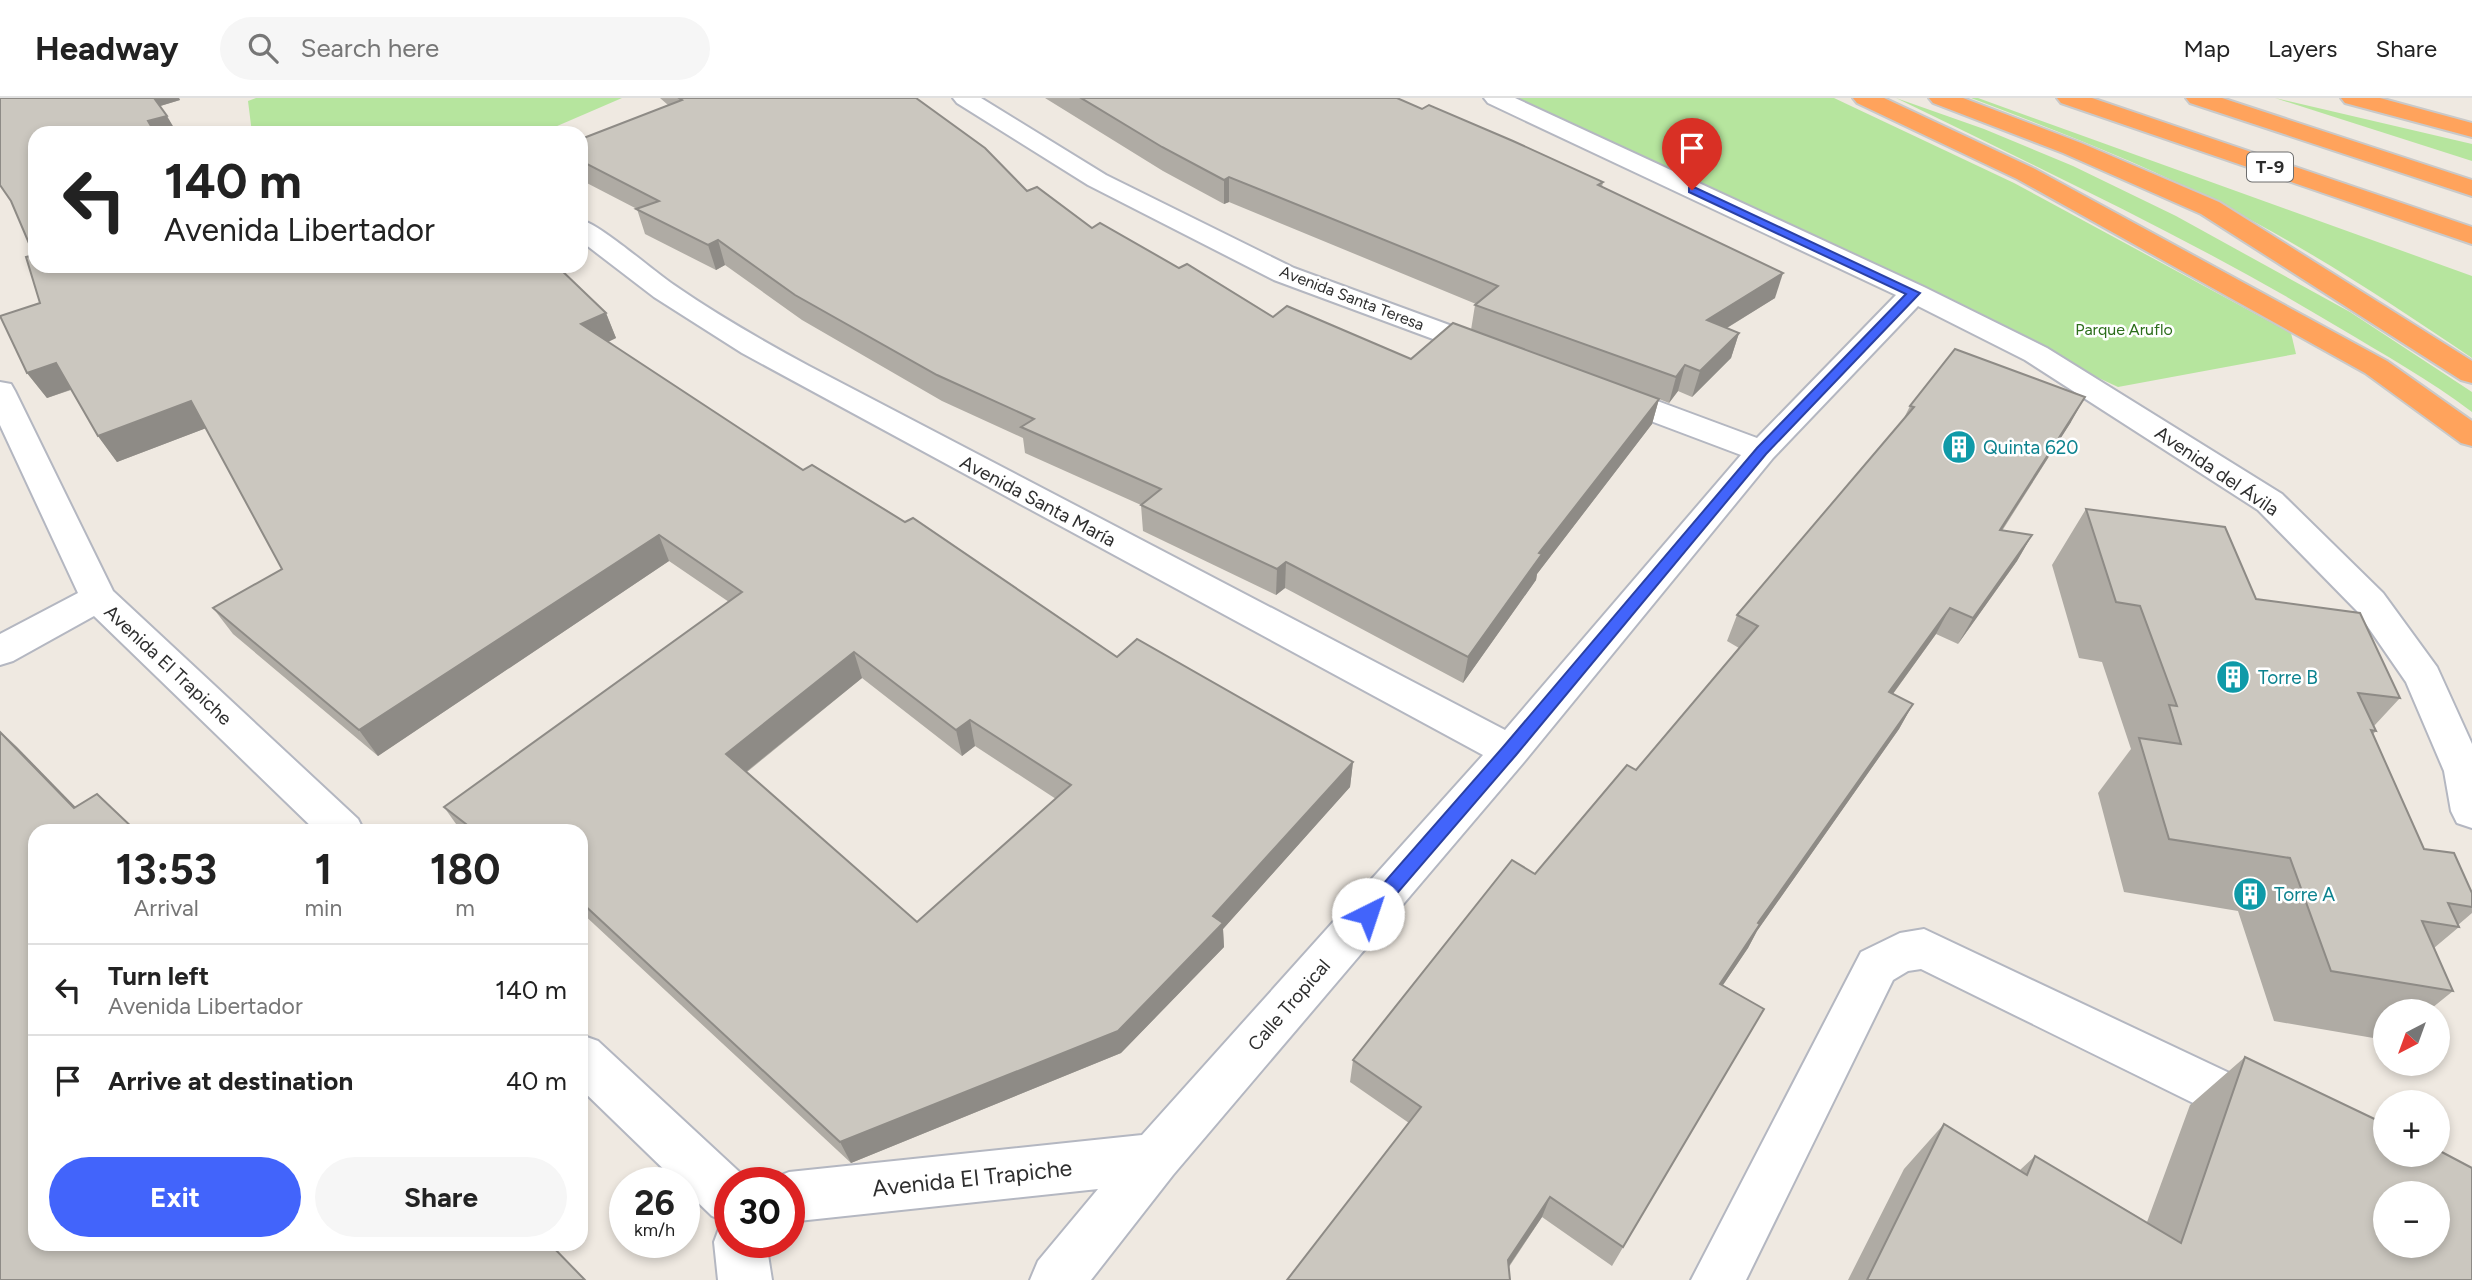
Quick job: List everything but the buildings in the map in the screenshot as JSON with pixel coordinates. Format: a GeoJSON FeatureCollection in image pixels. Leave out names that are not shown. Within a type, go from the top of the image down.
{"type":"FeatureCollection","features":[{"type":"Feature","properties":{"kind":"highway"},"geometry":{"type":"LineString","coordinates":[[1865,98],[2026,174],[2364,360],[2472,436]]}},
{"type":"Feature","properties":{"kind":"highway"},"geometry":{"type":"LineString","coordinates":[[1941,98],[2073,148],[2210,208],[2472,374]]}},
{"type":"Feature","properties":{"kind":"highway","name":"T-9"},"geometry":{"type":"LineString","coordinates":[[2069,98],[2472,236]]}},
{"type":"Feature","properties":{"kind":"highway","name":"T-9"},"geometry":{"type":"LineString","coordinates":[[2198,98],[2472,188]]}},
{"type":"Feature","properties":{"kind":"highway"},"geometry":{"type":"LineString","coordinates":[[2353,98],[2472,130]]}},
{"type":"Feature","properties":{"kind":"street","name":"Avenida Santa Teresa"},"geometry":{"type":"LineString","coordinates":[[965,98],[1097,180],[1284,274],[1516,360]]}},
{"type":"Feature","properties":{"kind":"street","name":"Avenida del Ávila"},"geometry":{"type":"LineString","coordinates":[[1496,98],[1914,293],[2036,354],[2270,502],[2370,602],[2423,677],[2464,771],[2472,811]]}},
{"type":"Feature","properties":{"kind":"street","name":"Avenida Santa María"},"geometry":{"type":"LineString","coordinates":[[588,234],[611,254],[728,333],[1033,499],[1510,751]]}},
{"type":"Feature","properties":{"kind":"street","name":"Calle Tropical"},"geometry":{"type":"LineString","coordinates":[[1057,1280],[1156,1158],[1510,751],[1762,451],[1914,293]]}},
{"type":"Feature","properties":{"kind":"street"},"geometry":{"type":"LineString","coordinates":[[1581,384],[1762,451]]}},
{"type":"Feature","properties":{"kind":"street","name":"Avenida El Trapiche"},"geometry":{"type":"LineString","coordinates":[[0,391],[97,598],[336,824]]}},
{"type":"Feature","properties":{"kind":"street"},"geometry":{"type":"LineString","coordinates":[[0,651],[97,598]]}},
{"type":"Feature","properties":{"kind":"street"},"geometry":{"type":"LineString","coordinates":[[1718,1280],[1877,966],[1900,953],[1924,949],[2295,1128]]}},
{"type":"Feature","properties":{"kind":"street"},"geometry":{"type":"LineString","coordinates":[[588,1064],[714,1183]]}},
{"type":"Feature","properties":{"kind":"street","name":"Avenida El Trapiche"},"geometry":{"type":"LineString","coordinates":[[805,1195],[1156,1158]]}},
{"type":"Feature","properties":{"kind":"street"},"geometry":{"type":"LineString","coordinates":[[742,1258],[745,1280]]}},
{"type":"Feature","properties":{"kind":"green space"},"geometry":{"type":"Polygon","coordinates":[[[256,98],[622,98],[557,126],[251,126],[248,101],[256,98]]]}},
{"type":"Feature","properties":{"kind":"green space","name":"Parque Aruflo"},"geometry":{"type":"Polygon","coordinates":[[[1498,98],[1834,98],[2014,183],[2291,333],[2296,354],[2118,387],[1498,98]]]}},
{"type":"Feature","properties":{"kind":"green space"},"geometry":{"type":"Polygon","coordinates":[[[1896,98],[1984,129],[2073,166],[2176,216],[2350,312],[2472,392],[2472,412],[2406,368],[2230,265],[1896,98]]]}},
{"type":"Feature","properties":{"kind":"green space"},"geometry":{"type":"Polygon","coordinates":[[[1971,98],[1978,98],[2472,276],[2472,358],[2321,260],[2226,207],[2132,162],[1971,98]]]}},
{"type":"Feature","properties":{"kind":"green space"},"geometry":{"type":"Polygon","coordinates":[[[2275,98],[2472,144],[2472,161],[2275,98]]]}},
{"type":"Feature","properties":{"kind":"place","name":"Quinta 620"},"geometry":{"type":"Point","coordinates":[1959,447]}},
{"type":"Feature","properties":{"kind":"place","name":"Torre B"},"geometry":{"type":"Point","coordinates":[2233,677]}},
{"type":"Feature","properties":{"kind":"place","name":"Torre A"},"geometry":{"type":"Point","coordinates":[2250,894]}},
{"type":"Feature","properties":{"kind":"route"},"geometry":{"type":"LineString","coordinates":[[1368,914],[1510,751],[1762,451],[1914,293],[1692,190]]}}]}
